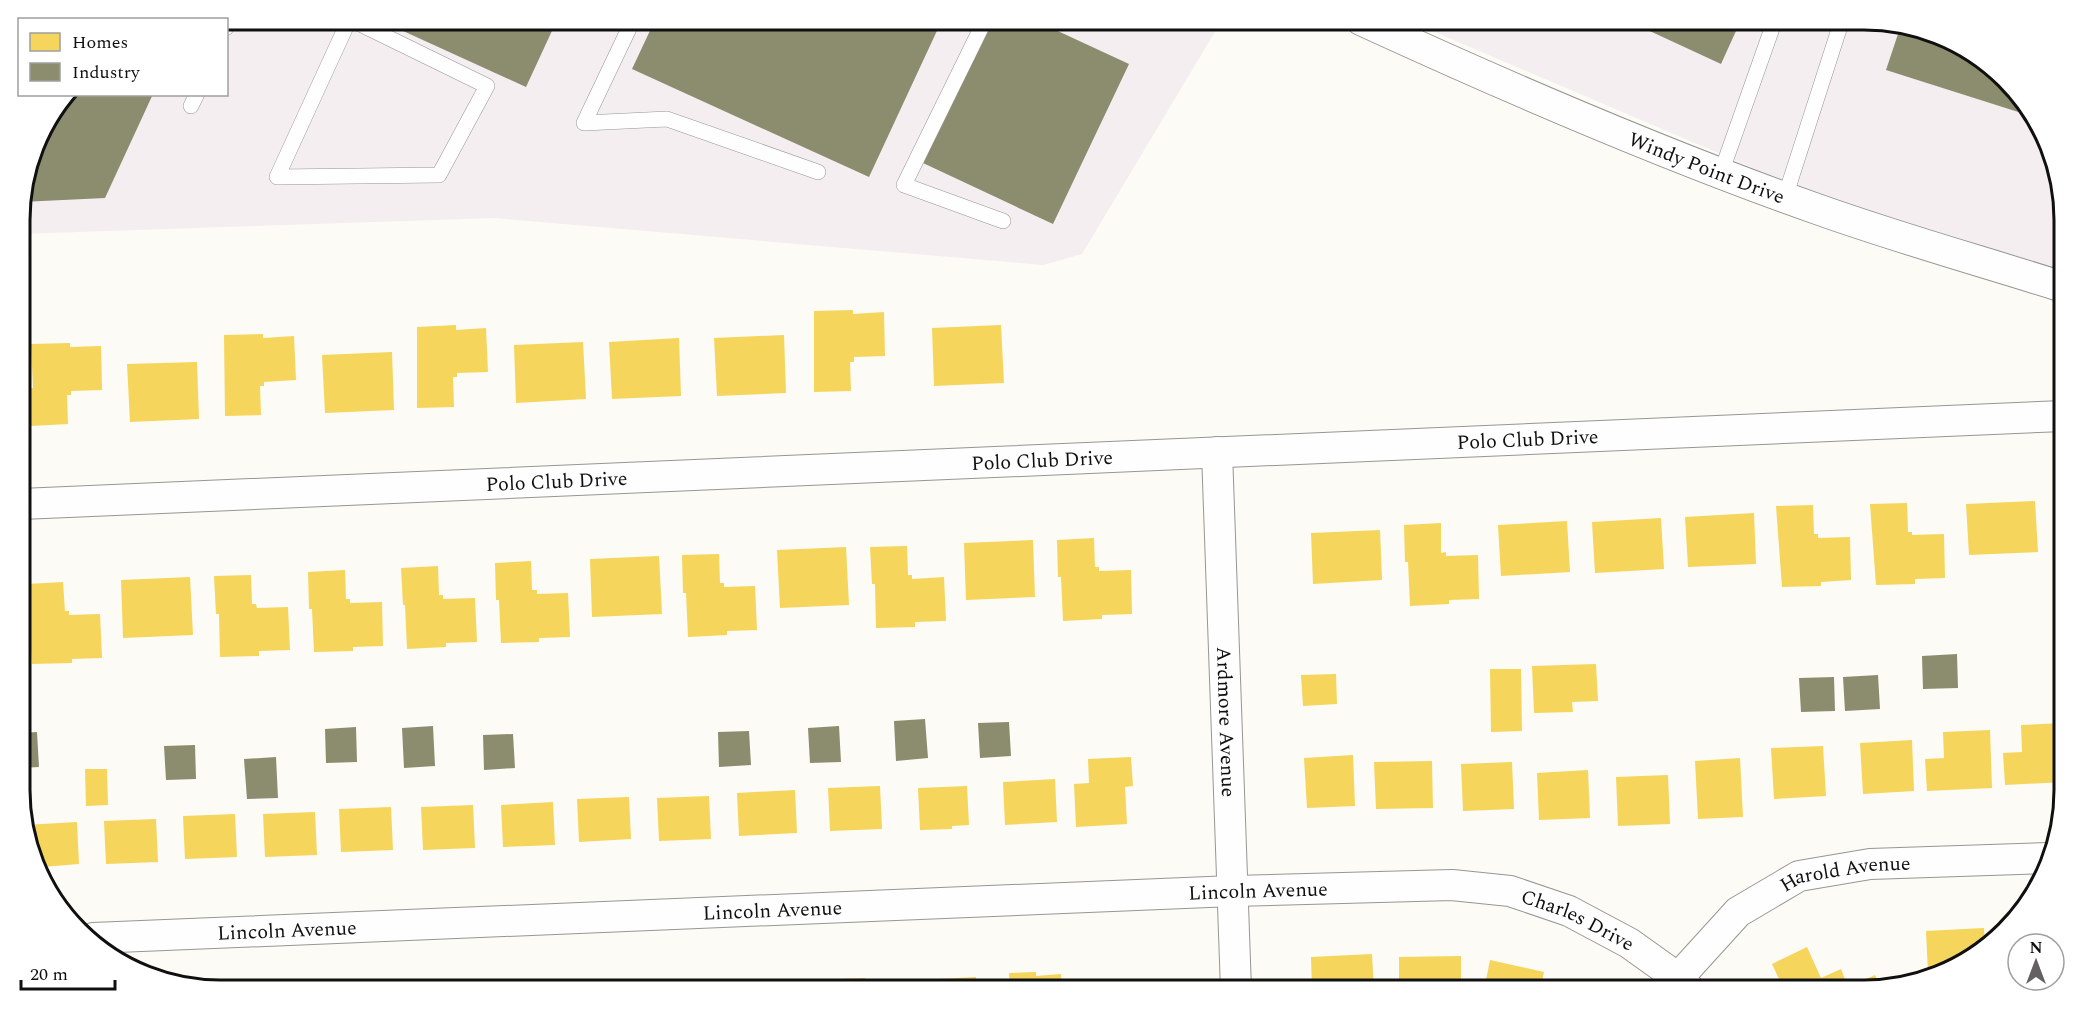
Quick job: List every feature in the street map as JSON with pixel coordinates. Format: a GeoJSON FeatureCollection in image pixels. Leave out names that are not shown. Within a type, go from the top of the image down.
{"type":"FeatureCollection","features":[{"type":"Feature","properties":{"kind":"street","name":"Windy Point Drive"},"geometry":{"type":"LineString","coordinates":[[1415,31],[1501,84],[1663,152],[1818,209],[2054,284]]}},
{"type":"Feature","properties":{"kind":"street","name":"Polo Club Drive"},"geometry":{"type":"LineString","coordinates":[[30,504],[2054,416]]}},
{"type":"Feature","properties":{"kind":"street","name":"Ardmore Avenue"},"geometry":{"type":"LineString","coordinates":[[1217,452],[1236,980]]}},
{"type":"Feature","properties":{"kind":"street","name":"Harold Avenue"},"geometry":{"type":"LineString","coordinates":[[1687,980],[1738,912],[1799,876],[1870,864],[2041,858]]}},
{"type":"Feature","properties":{"kind":"street","name":"Lincoln Avenue"},"geometry":{"type":"LineString","coordinates":[[101,938],[1233,891],[1452,885]]}},
{"type":"Feature","properties":{"kind":"street","name":"Charles Drive"},"geometry":{"type":"LineString","coordinates":[[1452,885],[1510,891],[1569,911],[1629,943],[1679,980]]}},
{"type":"Feature","properties":{"kind":"lane"},"geometry":{"type":"LineString","coordinates":[[345,30],[277,177],[439,175],[487,87],[370,30]]}},
{"type":"Feature","properties":{"kind":"lane"},"geometry":{"type":"LineString","coordinates":[[628,30],[584,123],[667,119],[818,172]]}},
{"type":"Feature","properties":{"kind":"lane"},"geometry":{"type":"LineString","coordinates":[[980,30],[904,185],[1003,221]]}},
{"type":"Feature","properties":{"kind":"lane"},"geometry":{"type":"LineString","coordinates":[[1721,173],[1771,30]]}},
{"type":"Feature","properties":{"kind":"lane"},"geometry":{"type":"LineString","coordinates":[[1785,197],[1839,30]]}},
{"type":"Feature","properties":{"kind":"shaded area"},"geometry":{"type":"Polygon","coordinates":[[[228,30],[1216,30],[1082,254],[1043,265],[494,218],[30,234],[32,195],[36,171],[44,147],[55,125],[76,96],[228,96],[228,30]]]}},
{"type":"Feature","properties":{"kind":"shaded area"},"geometry":{"type":"Polygon","coordinates":[[[1430,30],[1864,30],[1913,36],[1937,44],[1970,62],[1989,77],[2022,114],[2034,136],[2048,171],[2052,195],[2054,270],[1828,200],[1430,30]]]}},
{"type":"Feature","properties":{"kind":"building: Homes"},"geometry":{"type":"Polygon","coordinates":[[[853,310],[853,314],[884,312],[885,356],[854,357],[854,362],[850,362],[851,391],[814,392],[814,311],[853,310]]]}},
{"type":"Feature","properties":{"kind":"building: Homes"},"geometry":{"type":"Polygon","coordinates":[[[456,325],[456,330],[486,328],[488,372],[457,373],[457,377],[453,377],[454,407],[417,408],[417,327],[456,325]]]}},
{"type":"Feature","properties":{"kind":"building: Homes"},"geometry":{"type":"Polygon","coordinates":[[[1001,325],[1004,383],[934,386],[932,328],[1001,325]]]}},
{"type":"Feature","properties":{"kind":"building: Homes"},"geometry":{"type":"Polygon","coordinates":[[[263,334],[263,338],[294,336],[296,380],[264,382],[264,386],[260,386],[261,415],[225,416],[224,335],[263,334]]]}},
{"type":"Feature","properties":{"kind":"building: Homes"},"geometry":{"type":"Polygon","coordinates":[[[784,335],[786,393],[717,396],[714,338],[784,335]]]}},
{"type":"Feature","properties":{"kind":"building: Homes"},"geometry":{"type":"Polygon","coordinates":[[[679,338],[681,396],[612,399],[609,342],[679,338]]]}},
{"type":"Feature","properties":{"kind":"building: Homes"},"geometry":{"type":"Polygon","coordinates":[[[583,342],[586,399],[516,403],[514,345],[583,342]]]}},
{"type":"Feature","properties":{"kind":"building: Homes"},"geometry":{"type":"Polygon","coordinates":[[[70,343],[70,347],[101,346],[102,390],[71,391],[71,395],[67,395],[68,424],[31,426],[30,388],[33,388],[31,344],[70,343]]]}},
{"type":"Feature","properties":{"kind":"building: Homes"},"geometry":{"type":"Polygon","coordinates":[[[392,352],[394,410],[325,413],[322,355],[392,352]]]}},
{"type":"Feature","properties":{"kind":"building: Homes"},"geometry":{"type":"Polygon","coordinates":[[[197,362],[199,419],[130,422],[127,364],[197,362]]]}},
{"type":"Feature","properties":{"kind":"building: Homes"},"geometry":{"type":"Polygon","coordinates":[[[2035,501],[2038,552],[1969,555],[1966,504],[2035,501]]]}},
{"type":"Feature","properties":{"kind":"building: Homes"},"geometry":{"type":"Polygon","coordinates":[[[1907,503],[1908,532],[1912,532],[1912,535],[1944,534],[1945,578],[1915,579],[1915,584],[1876,585],[1870,504],[1907,503]]]}},
{"type":"Feature","properties":{"kind":"building: Homes"},"geometry":{"type":"Polygon","coordinates":[[[1813,505],[1814,534],[1818,534],[1818,538],[1850,537],[1851,580],[1821,582],[1821,586],[1782,587],[1776,506],[1813,505]]]}},
{"type":"Feature","properties":{"kind":"building: Homes"},"geometry":{"type":"Polygon","coordinates":[[[1754,513],[1756,564],[1688,567],[1685,517],[1754,513]]]}},
{"type":"Feature","properties":{"kind":"building: Homes"},"geometry":{"type":"Polygon","coordinates":[[[1661,518],[1664,569],[1595,573],[1592,522],[1661,518]]]}},
{"type":"Feature","properties":{"kind":"building: Homes"},"geometry":{"type":"Polygon","coordinates":[[[1567,521],[1570,572],[1501,576],[1498,525],[1567,521]]]}},
{"type":"Feature","properties":{"kind":"building: Homes"},"geometry":{"type":"Polygon","coordinates":[[[1441,523],[1441,553],[1446,552],[1446,556],[1478,555],[1479,599],[1449,600],[1449,604],[1410,606],[1404,525],[1441,523]]]}},
{"type":"Feature","properties":{"kind":"building: Homes"},"geometry":{"type":"Polygon","coordinates":[[[1380,530],[1382,580],[1313,584],[1311,533],[1380,530]]]}},
{"type":"Feature","properties":{"kind":"building: Homes"},"geometry":{"type":"Polygon","coordinates":[[[1094,538],[1095,567],[1099,567],[1099,571],[1131,570],[1132,614],[1102,615],[1102,619],[1063,621],[1057,540],[1094,538]]]}},
{"type":"Feature","properties":{"kind":"building: Homes"},"geometry":{"type":"Polygon","coordinates":[[[1033,540],[1035,597],[966,600],[964,543],[1033,540]]]}},
{"type":"Feature","properties":{"kind":"building: Homes"},"geometry":{"type":"Polygon","coordinates":[[[907,546],[908,575],[912,575],[912,579],[944,577],[946,621],[915,622],[915,627],[876,628],[875,584],[872,584],[870,547],[907,546]]]}},
{"type":"Feature","properties":{"kind":"building: Homes"},"geometry":{"type":"Polygon","coordinates":[[[846,547],[849,605],[780,608],[777,550],[846,547]]]}},
{"type":"Feature","properties":{"kind":"building: Homes"},"geometry":{"type":"Polygon","coordinates":[[[719,554],[720,583],[724,583],[724,587],[755,586],[757,630],[727,631],[727,635],[688,637],[682,555],[719,554]]]}},
{"type":"Feature","properties":{"kind":"building: Homes"},"geometry":{"type":"Polygon","coordinates":[[[659,556],[662,614],[592,617],[590,559],[659,556]]]}},
{"type":"Feature","properties":{"kind":"building: Homes"},"geometry":{"type":"Polygon","coordinates":[[[531,561],[532,590],[537,590],[537,594],[568,593],[570,637],[539,638],[539,642],[501,643],[495,563],[531,561]]]}},
{"type":"Feature","properties":{"kind":"building: Homes"},"geometry":{"type":"Polygon","coordinates":[[[438,566],[439,595],[443,595],[443,599],[475,598],[477,642],[446,643],[446,647],[407,649],[401,568],[438,566]]]}},
{"type":"Feature","properties":{"kind":"building: Homes"},"geometry":{"type":"Polygon","coordinates":[[[345,570],[346,599],[350,599],[350,603],[382,602],[383,646],[353,647],[353,651],[314,652],[308,572],[345,570]]]}},
{"type":"Feature","properties":{"kind":"building: Homes"},"geometry":{"type":"Polygon","coordinates":[[[251,575],[252,604],[256,604],[257,608],[288,607],[290,650],[259,651],[259,656],[220,657],[219,614],[216,614],[214,576],[251,575]]]}},
{"type":"Feature","properties":{"kind":"building: Homes"},"geometry":{"type":"Polygon","coordinates":[[[190,577],[193,635],[123,638],[121,580],[190,577]]]}},
{"type":"Feature","properties":{"kind":"building: Homes"},"geometry":{"type":"Polygon","coordinates":[[[63,582],[65,611],[69,611],[69,615],[100,614],[102,658],[72,659],[72,663],[32,664],[30,584],[63,582]]]}},
{"type":"Feature","properties":{"kind":"building: Homes"},"geometry":{"type":"Polygon","coordinates":[[[1596,664],[1598,701],[1572,702],[1573,712],[1534,713],[1532,666],[1596,664]]]}},
{"type":"Feature","properties":{"kind":"building: Homes"},"geometry":{"type":"Polygon","coordinates":[[[1490,669],[1521,669],[1522,731],[1491,732],[1490,669]]]}},
{"type":"Feature","properties":{"kind":"building: Homes"},"geometry":{"type":"Polygon","coordinates":[[[1336,674],[1337,704],[1303,706],[1301,675],[1336,674]]]}},
{"type":"Feature","properties":{"kind":"building: Homes"},"geometry":{"type":"Polygon","coordinates":[[[2054,723],[2054,783],[2005,785],[2003,753],[2022,752],[2021,725],[2054,723]]]}},
{"type":"Feature","properties":{"kind":"building: Homes"},"geometry":{"type":"Polygon","coordinates":[[[1990,730],[1992,788],[1927,791],[1925,759],[1944,758],[1943,732],[1990,730]]]}},
{"type":"Feature","properties":{"kind":"building: Homes"},"geometry":{"type":"Polygon","coordinates":[[[1912,740],[1914,791],[1863,794],[1860,743],[1912,740]]]}},
{"type":"Feature","properties":{"kind":"building: Homes"},"geometry":{"type":"Polygon","coordinates":[[[1823,746],[1826,796],[1774,799],[1771,748],[1823,746]]]}},
{"type":"Feature","properties":{"kind":"building: Homes"},"geometry":{"type":"Polygon","coordinates":[[[1353,755],[1355,806],[1307,808],[1304,758],[1353,755]]]}},
{"type":"Feature","properties":{"kind":"building: Homes"},"geometry":{"type":"Polygon","coordinates":[[[1131,757],[1133,786],[1125,787],[1127,824],[1076,827],[1074,784],[1089,783],[1088,759],[1131,757]]]}},
{"type":"Feature","properties":{"kind":"building: Homes"},"geometry":{"type":"Polygon","coordinates":[[[1740,758],[1743,817],[1698,819],[1695,761],[1740,758]]]}},
{"type":"Feature","properties":{"kind":"building: Homes"},"geometry":{"type":"Polygon","coordinates":[[[1432,761],[1433,808],[1376,809],[1374,762],[1432,761]]]}},
{"type":"Feature","properties":{"kind":"building: Homes"},"geometry":{"type":"Polygon","coordinates":[[[1512,762],[1514,809],[1463,811],[1461,764],[1512,762]]]}},
{"type":"Feature","properties":{"kind":"building: Homes"},"geometry":{"type":"Polygon","coordinates":[[[85,769],[107,769],[108,805],[86,806],[85,769]]]}},
{"type":"Feature","properties":{"kind":"building: Homes"},"geometry":{"type":"Polygon","coordinates":[[[1588,770],[1590,818],[1539,820],[1537,773],[1588,770]]]}},
{"type":"Feature","properties":{"kind":"building: Homes"},"geometry":{"type":"Polygon","coordinates":[[[1668,775],[1670,824],[1618,826],[1616,777],[1668,775]]]}},
{"type":"Feature","properties":{"kind":"building: Homes"},"geometry":{"type":"Polygon","coordinates":[[[1055,779],[1057,822],[1005,825],[1003,782],[1055,779]]]}},
{"type":"Feature","properties":{"kind":"building: Homes"},"geometry":{"type":"Polygon","coordinates":[[[880,786],[882,829],[830,831],[828,788],[880,786]]]}},
{"type":"Feature","properties":{"kind":"building: Homes"},"geometry":{"type":"Polygon","coordinates":[[[967,786],[969,825],[952,826],[952,829],[920,830],[918,788],[967,786]]]}},
{"type":"Feature","properties":{"kind":"building: Homes"},"geometry":{"type":"Polygon","coordinates":[[[795,790],[797,833],[739,836],[737,793],[795,790]]]}},
{"type":"Feature","properties":{"kind":"building: Homes"},"geometry":{"type":"Polygon","coordinates":[[[709,796],[711,839],[659,841],[657,798],[709,796]]]}},
{"type":"Feature","properties":{"kind":"building: Homes"},"geometry":{"type":"Polygon","coordinates":[[[629,797],[631,839],[579,842],[577,799],[629,797]]]}},
{"type":"Feature","properties":{"kind":"building: Homes"},"geometry":{"type":"Polygon","coordinates":[[[553,802],[555,845],[503,847],[501,805],[553,802]]]}},
{"type":"Feature","properties":{"kind":"building: Homes"},"geometry":{"type":"Polygon","coordinates":[[[473,805],[475,848],[423,850],[421,807],[473,805]]]}},
{"type":"Feature","properties":{"kind":"building: Homes"},"geometry":{"type":"Polygon","coordinates":[[[391,807],[393,850],[341,852],[339,809],[391,807]]]}},
{"type":"Feature","properties":{"kind":"building: Homes"},"geometry":{"type":"Polygon","coordinates":[[[315,812],[317,855],[265,857],[263,814],[315,812]]]}},
{"type":"Feature","properties":{"kind":"building: Homes"},"geometry":{"type":"Polygon","coordinates":[[[235,814],[237,857],[185,859],[183,816],[235,814]]]}},
{"type":"Feature","properties":{"kind":"building: Homes"},"geometry":{"type":"Polygon","coordinates":[[[156,819],[158,862],[106,864],[104,821],[156,819]]]}},
{"type":"Feature","properties":{"kind":"building: Homes"},"geometry":{"type":"Polygon","coordinates":[[[77,822],[79,864],[46,867],[34,825],[77,822]]]}},
{"type":"Feature","properties":{"kind":"building: Homes"},"geometry":{"type":"Polygon","coordinates":[[[1984,928],[1985,937],[1970,948],[1928,969],[1926,931],[1984,928]]]}},
{"type":"Feature","properties":{"kind":"building: Homes"},"geometry":{"type":"Polygon","coordinates":[[[1807,947],[1821,978],[1841,969],[1845,980],[1779,980],[1772,964],[1807,947]]]}},
{"type":"Feature","properties":{"kind":"building: Homes"},"geometry":{"type":"Polygon","coordinates":[[[1372,954],[1373,980],[1312,980],[1311,957],[1372,954]]]}},
{"type":"Feature","properties":{"kind":"building: Homes"},"geometry":{"type":"Polygon","coordinates":[[[1461,956],[1461,980],[1399,980],[1399,957],[1461,956]]]}},
{"type":"Feature","properties":{"kind":"building: Homes"},"geometry":{"type":"Polygon","coordinates":[[[1490,960],[1544,972],[1542,980],[1486,980],[1490,960]]]}},
{"type":"Feature","properties":{"kind":"building: Homes"},"geometry":{"type":"Polygon","coordinates":[[[1036,972],[1036,976],[1061,974],[1061,980],[1009,980],[1009,973],[1036,972]]]}},
{"type":"Feature","properties":{"kind":"building: Homes"},"geometry":{"type":"Polygon","coordinates":[[[1875,975],[1877,980],[1864,980],[1875,975]]]}},
{"type":"Feature","properties":{"kind":"building: Homes"},"geometry":{"type":"Polygon","coordinates":[[[976,977],[976,980],[918,980],[976,977]]]}},
{"type":"Feature","properties":{"kind":"building: Homes"},"geometry":{"type":"Polygon","coordinates":[[[865,978],[865,980],[838,980],[865,978]]]}},
{"type":"Feature","properties":{"kind":"building: Industry"},"geometry":{"type":"Polygon","coordinates":[[[401,30],[552,30],[526,87],[401,30]]]}},
{"type":"Feature","properties":{"kind":"building: Industry"},"geometry":{"type":"Polygon","coordinates":[[[650,30],[937,30],[869,177],[632,69],[650,30]]]}},
{"type":"Feature","properties":{"kind":"building: Industry"},"geometry":{"type":"Polygon","coordinates":[[[986,30],[1056,30],[1129,64],[1053,224],[923,163],[986,30]]]}},
{"type":"Feature","properties":{"kind":"building: Industry"},"geometry":{"type":"Polygon","coordinates":[[[1648,30],[1736,30],[1721,64],[1648,30]]]}},
{"type":"Feature","properties":{"kind":"building: Industry"},"geometry":{"type":"Polygon","coordinates":[[[1898,34],[1913,36],[1937,44],[1970,62],[1989,77],[2021,113],[1886,70],[1898,34]]]}},
{"type":"Feature","properties":{"kind":"building: Industry"},"geometry":{"type":"Polygon","coordinates":[[[76,96],[152,96],[105,198],[31,202],[36,171],[44,147],[55,125],[76,96]]]}},
{"type":"Feature","properties":{"kind":"building: Industry"},"geometry":{"type":"Polygon","coordinates":[[[1957,654],[1958,688],[1923,689],[1922,656],[1957,654]]]}},
{"type":"Feature","properties":{"kind":"building: Industry"},"geometry":{"type":"Polygon","coordinates":[[[1878,675],[1880,709],[1845,711],[1843,677],[1878,675]]]}},
{"type":"Feature","properties":{"kind":"building: Industry"},"geometry":{"type":"Polygon","coordinates":[[[1834,677],[1835,711],[1801,712],[1799,678],[1834,677]]]}},
{"type":"Feature","properties":{"kind":"building: Industry"},"geometry":{"type":"Polygon","coordinates":[[[925,719],[928,758],[896,761],[894,721],[925,719]]]}},
{"type":"Feature","properties":{"kind":"building: Industry"},"geometry":{"type":"Polygon","coordinates":[[[1009,722],[1011,756],[980,758],[978,723],[1009,722]]]}},
{"type":"Feature","properties":{"kind":"building: Industry"},"geometry":{"type":"Polygon","coordinates":[[[433,726],[435,766],[404,768],[402,728],[433,726]]]}},
{"type":"Feature","properties":{"kind":"building: Industry"},"geometry":{"type":"Polygon","coordinates":[[[839,726],[841,762],[810,763],[808,728],[839,726]]]}},
{"type":"Feature","properties":{"kind":"building: Industry"},"geometry":{"type":"Polygon","coordinates":[[[356,727],[357,762],[326,763],[325,729],[356,727]]]}},
{"type":"Feature","properties":{"kind":"building: Industry"},"geometry":{"type":"Polygon","coordinates":[[[749,731],[751,765],[719,767],[718,732],[749,731]]]}},
{"type":"Feature","properties":{"kind":"building: Industry"},"geometry":{"type":"Polygon","coordinates":[[[30,732],[37,732],[39,767],[30,768],[30,732]]]}},
{"type":"Feature","properties":{"kind":"building: Industry"},"geometry":{"type":"Polygon","coordinates":[[[513,734],[515,768],[484,770],[483,735],[513,734]]]}},
{"type":"Feature","properties":{"kind":"building: Industry"},"geometry":{"type":"Polygon","coordinates":[[[195,745],[196,779],[166,780],[164,746],[195,745]]]}},
{"type":"Feature","properties":{"kind":"building: Industry"},"geometry":{"type":"Polygon","coordinates":[[[276,757],[278,798],[247,799],[244,759],[276,757]]]}}]}
